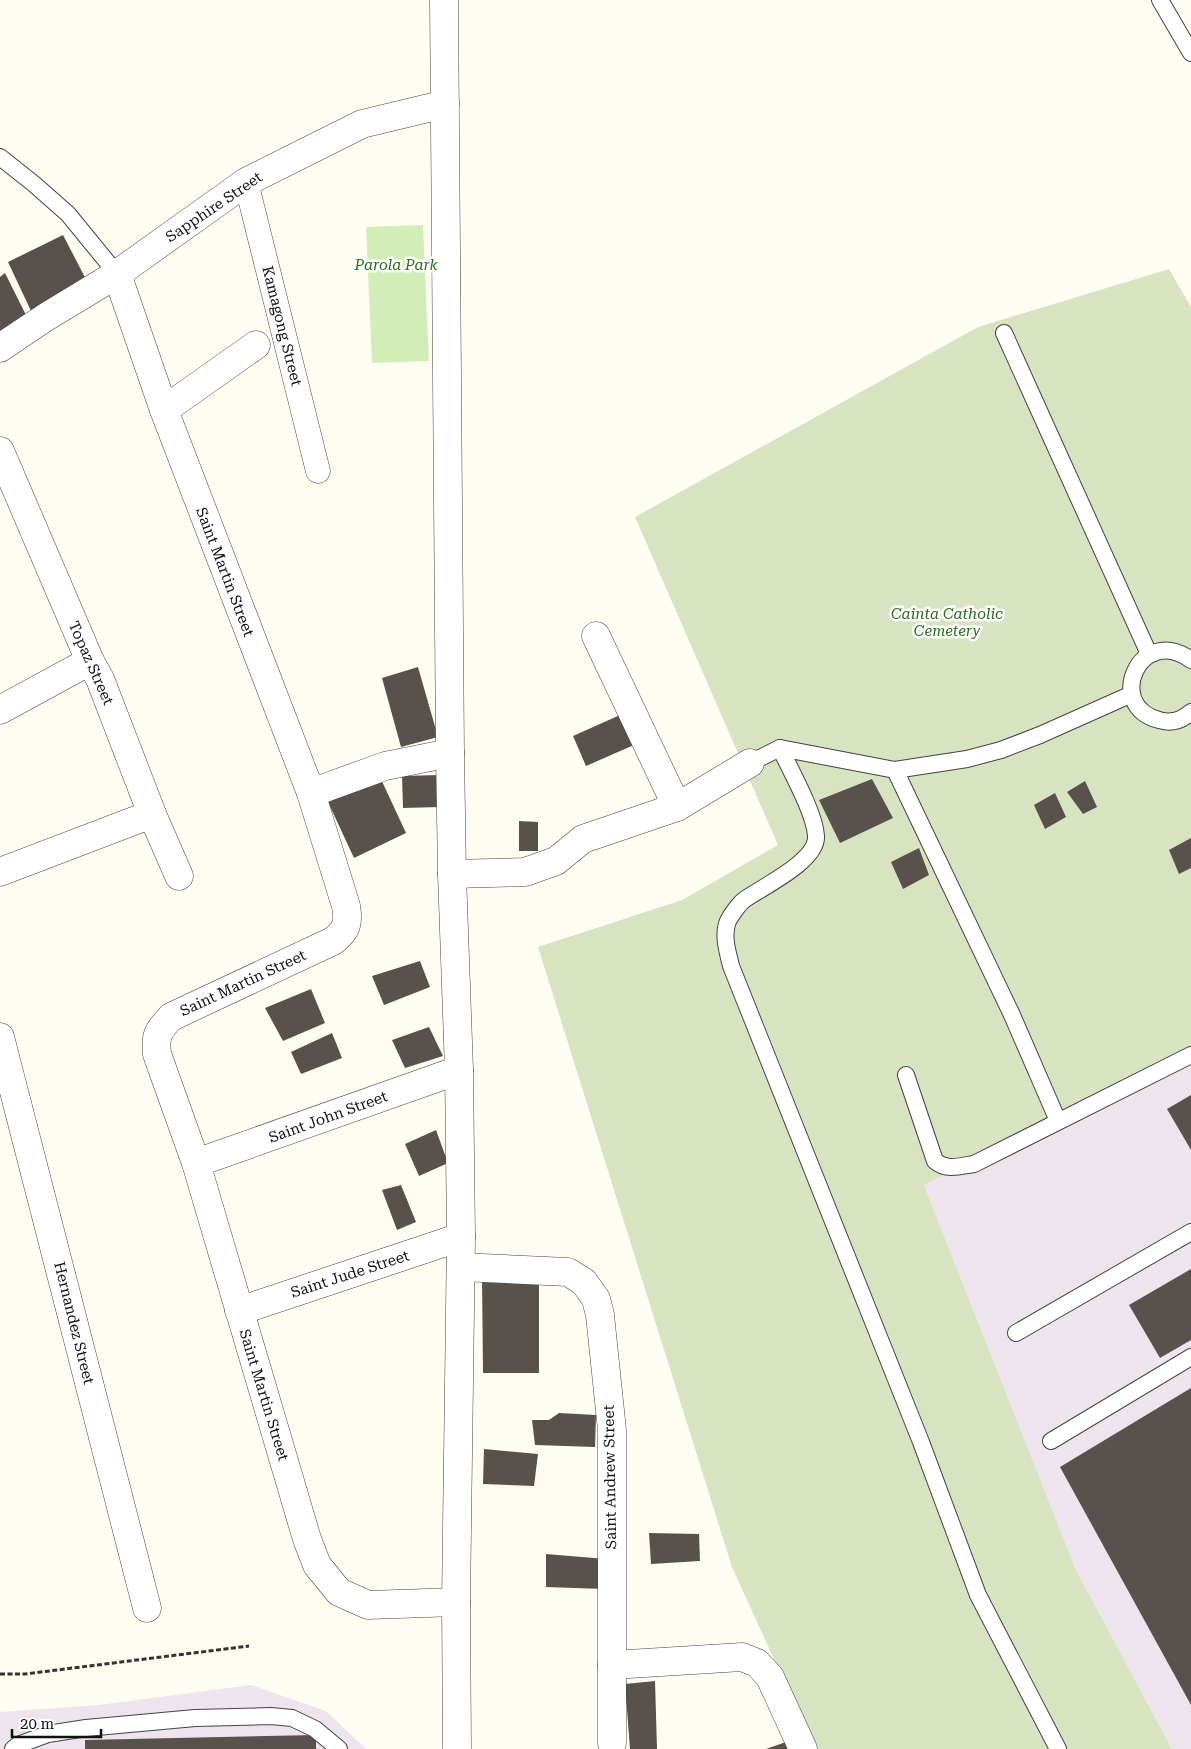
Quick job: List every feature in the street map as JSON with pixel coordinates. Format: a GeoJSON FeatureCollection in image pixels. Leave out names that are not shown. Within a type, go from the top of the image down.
{"type":"FeatureCollection","features":[{"type":"Feature","properties":{"kind":"street"},"geometry":{"type":"LineString","coordinates":[[444,0],[450,753],[452,874],[460,1070],[461,1267],[456,1602],[457,1749]]}},
{"type":"Feature","properties":{"kind":"street","name":"Sapphire Street"},"geometry":{"type":"LineString","coordinates":[[0,348],[46,317],[117,274],[246,182],[362,124],[445,104]]}},
{"type":"Feature","properties":{"kind":"street","name":"Kamagong Street"},"geometry":{"type":"LineString","coordinates":[[246,182],[318,471]]}},
{"type":"Feature","properties":{"kind":"street","name":"Saint Martin Street"},"geometry":{"type":"LineString","coordinates":[[117,274],[164,410],[311,792],[346,906],[348,920],[342,934],[333,941],[171,1017],[159,1030],[155,1040],[156,1054],[196,1164],[307,1539],[317,1565],[339,1592],[368,1605],[456,1602]]}},
{"type":"Feature","properties":{"kind":"street"},"geometry":{"type":"LineString","coordinates":[[164,410],[256,345]]}},
{"type":"Feature","properties":{"kind":"street","name":"Topaz Street"},"geometry":{"type":"LineString","coordinates":[[0,451],[90,661],[100,679],[152,814],[179,876]]}},
{"type":"Feature","properties":{"kind":"street"},"geometry":{"type":"LineString","coordinates":[[596,636],[677,807]]}},
{"type":"Feature","properties":{"kind":"street"},"geometry":{"type":"LineString","coordinates":[[0,710],[90,661]]}},
{"type":"Feature","properties":{"kind":"street"},"geometry":{"type":"LineString","coordinates":[[311,792],[384,766],[450,753]]}},
{"type":"Feature","properties":{"kind":"street"},"geometry":{"type":"LineString","coordinates":[[452,874],[525,872],[556,861],[582,839],[677,807],[750,763]]}},
{"type":"Feature","properties":{"kind":"street"},"geometry":{"type":"LineString","coordinates":[[0,872],[152,814]]}},
{"type":"Feature","properties":{"kind":"street","name":"Hernandez Street"},"geometry":{"type":"LineString","coordinates":[[0,1037],[147,1608]]}},
{"type":"Feature","properties":{"kind":"street","name":"Saint John Street"},"geometry":{"type":"LineString","coordinates":[[196,1164],[460,1070]]}},
{"type":"Feature","properties":{"kind":"street","name":"Saint Jude Street"},"geometry":{"type":"LineString","coordinates":[[239,1310],[461,1237]]}},
{"type":"Feature","properties":{"kind":"street","name":"Saint Andrew Street"},"geometry":{"type":"LineString","coordinates":[[461,1267],[568,1272],[584,1282],[596,1299],[600,1315],[612,1430],[612,1743]]}},
{"type":"Feature","properties":{"kind":"street"},"geometry":{"type":"LineString","coordinates":[[612,1665],[742,1657],[757,1663],[770,1677],[803,1749]]}},
{"type":"Feature","properties":{"kind":"lane"},"geometry":{"type":"LineString","coordinates":[[1160,0],[1191,53]]}},
{"type":"Feature","properties":{"kind":"lane"},"geometry":{"type":"LineString","coordinates":[[0,157],[68,214],[117,274]]}},
{"type":"Feature","properties":{"kind":"lane"},"geometry":{"type":"LineString","coordinates":[[1004,333],[1149,654]]}},
{"type":"Feature","properties":{"kind":"lane"},"geometry":{"type":"LineString","coordinates":[[1189,720],[1164,722],[1153,719],[1143,713],[1136,704],[1132,694],[1131,682],[1134,671],[1140,662],[1149,654],[1159,650],[1181,653],[1191,660]]}},
{"type":"Feature","properties":{"kind":"lane"},"geometry":{"type":"LineString","coordinates":[[750,763],[780,748],[895,770],[967,759],[1001,750],[1040,735],[1132,694]]}},
{"type":"Feature","properties":{"kind":"lane"},"geometry":{"type":"LineString","coordinates":[[780,748],[813,820],[817,839],[808,856],[790,871],[743,901],[727,922],[725,942],[731,966],[921,1442],[978,1595],[1058,1749]]}},
{"type":"Feature","properties":{"kind":"lane"},"geometry":{"type":"LineString","coordinates":[[895,770],[1012,1014],[1058,1121]]}},
{"type":"Feature","properties":{"kind":"lane"},"geometry":{"type":"LineString","coordinates":[[906,1075],[935,1161],[941,1166],[949,1168],[974,1164],[1191,1055]]}},
{"type":"Feature","properties":{"kind":"lane"},"geometry":{"type":"LineString","coordinates":[[1016,1333],[1191,1232]]}},
{"type":"Feature","properties":{"kind":"lane"},"geometry":{"type":"LineString","coordinates":[[1050,1441],[1191,1357]]}},
{"type":"Feature","properties":{"kind":"lane"},"geometry":{"type":"LineString","coordinates":[[13,1749],[18,1745],[48,1734],[86,1728],[195,1718],[271,1716],[292,1718],[315,1729],[339,1749]]}},
{"type":"Feature","properties":{"kind":"path"},"geometry":{"type":"LineString","coordinates":[[0,1674],[25,1674],[249,1646]]}},
{"type":"Feature","properties":{"kind":"shaded area"},"geometry":{"type":"Polygon","coordinates":[[[1191,1051],[1191,1749],[1172,1749],[1076,1570],[924,1185],[1191,1051]]]}},
{"type":"Feature","properties":{"kind":"shaded area"},"geometry":{"type":"Polygon","coordinates":[[[251,1685],[326,1711],[366,1749],[0,1749],[0,1712],[99,1705],[251,1685]]]}},
{"type":"Feature","properties":{"kind":"green space","name":"Parola Park"},"geometry":{"type":"Polygon","coordinates":[[[423,225],[429,361],[372,363],[366,227],[423,225]]]}},
{"type":"Feature","properties":{"kind":"green space","name":"Cainta Catholic Cemetery"},"geometry":{"type":"Polygon","coordinates":[[[1169,269],[1191,307],[1191,1051],[924,1185],[1076,1570],[1172,1749],[815,1749],[732,1567],[538,947],[682,900],[778,845],[635,517],[978,327],[1169,269]]]}},
{"type":"Feature","properties":{"kind":"building"},"geometry":{"type":"Polygon","coordinates":[[[63,235],[89,285],[32,313],[8,262],[63,235]]]}},
{"type":"Feature","properties":{"kind":"building"},"geometry":{"type":"Polygon","coordinates":[[[5,273],[29,321],[0,340],[0,277],[5,273]]]}},
{"type":"Feature","properties":{"kind":"building"},"geometry":{"type":"Polygon","coordinates":[[[418,667],[438,737],[401,747],[382,678],[418,667]]]}},
{"type":"Feature","properties":{"kind":"building"},"geometry":{"type":"Polygon","coordinates":[[[620,715],[634,745],[586,766],[573,736],[620,715]]]}},
{"type":"Feature","properties":{"kind":"building"},"geometry":{"type":"Polygon","coordinates":[[[439,775],[440,807],[403,808],[402,776],[439,775]]]}},
{"type":"Feature","properties":{"kind":"building"},"geometry":{"type":"Polygon","coordinates":[[[380,777],[406,833],[354,858],[328,802],[380,777]]]}},
{"type":"Feature","properties":{"kind":"building"},"geometry":{"type":"Polygon","coordinates":[[[872,779],[893,818],[840,843],[819,800],[872,779]]]}},
{"type":"Feature","properties":{"kind":"building"},"geometry":{"type":"Polygon","coordinates":[[[1085,781],[1097,807],[1083,814],[1067,792],[1085,781]]]}},
{"type":"Feature","properties":{"kind":"building"},"geometry":{"type":"Polygon","coordinates":[[[1055,793],[1066,817],[1045,829],[1034,805],[1055,793]]]}},
{"type":"Feature","properties":{"kind":"building"},"geometry":{"type":"Polygon","coordinates":[[[519,821],[538,822],[538,851],[519,851],[519,821]]]}},
{"type":"Feature","properties":{"kind":"building"},"geometry":{"type":"Polygon","coordinates":[[[1191,838],[1191,868],[1179,874],[1169,850],[1191,838]]]}},
{"type":"Feature","properties":{"kind":"building"},"geometry":{"type":"Polygon","coordinates":[[[919,848],[929,875],[903,889],[891,862],[919,848]]]}},
{"type":"Feature","properties":{"kind":"building"},"geometry":{"type":"Polygon","coordinates":[[[420,961],[430,987],[384,1005],[372,976],[420,961]]]}},
{"type":"Feature","properties":{"kind":"building"},"geometry":{"type":"Polygon","coordinates":[[[311,989],[325,1023],[283,1041],[265,1008],[311,989]]]}},
{"type":"Feature","properties":{"kind":"building"},"geometry":{"type":"Polygon","coordinates":[[[429,1027],[443,1056],[405,1068],[392,1040],[429,1027]]]}},
{"type":"Feature","properties":{"kind":"building"},"geometry":{"type":"Polygon","coordinates":[[[332,1033],[342,1058],[301,1074],[291,1052],[332,1033]]]}},
{"type":"Feature","properties":{"kind":"building"},"geometry":{"type":"Polygon","coordinates":[[[1191,1095],[1191,1150],[1167,1109],[1191,1095]]]}},
{"type":"Feature","properties":{"kind":"building"},"geometry":{"type":"Polygon","coordinates":[[[436,1130],[448,1163],[419,1176],[405,1144],[436,1130]]]}},
{"type":"Feature","properties":{"kind":"building"},"geometry":{"type":"Polygon","coordinates":[[[401,1185],[416,1222],[397,1230],[382,1190],[401,1185]]]}},
{"type":"Feature","properties":{"kind":"building"},"geometry":{"type":"Polygon","coordinates":[[[1191,1269],[1191,1340],[1160,1358],[1129,1305],[1191,1269]]]}},
{"type":"Feature","properties":{"kind":"building"},"geometry":{"type":"Polygon","coordinates":[[[482,1276],[539,1276],[539,1373],[483,1373],[482,1276]]]}},
{"type":"Feature","properties":{"kind":"building"},"geometry":{"type":"Polygon","coordinates":[[[1191,1388],[1191,1705],[1060,1467],[1191,1388]]]}},
{"type":"Feature","properties":{"kind":"building"},"geometry":{"type":"Polygon","coordinates":[[[559,1413],[596,1415],[595,1447],[535,1445],[532,1420],[549,1420],[559,1413]]]}},
{"type":"Feature","properties":{"kind":"building"},"geometry":{"type":"Polygon","coordinates":[[[484,1449],[538,1454],[534,1486],[483,1484],[484,1449]]]}},
{"type":"Feature","properties":{"kind":"building"},"geometry":{"type":"Polygon","coordinates":[[[649,1533],[699,1534],[700,1561],[651,1564],[649,1533]]]}},
{"type":"Feature","properties":{"kind":"building"},"geometry":{"type":"Polygon","coordinates":[[[546,1554],[606,1559],[604,1589],[546,1587],[546,1554]]]}},
{"type":"Feature","properties":{"kind":"building"},"geometry":{"type":"Polygon","coordinates":[[[655,1681],[657,1749],[630,1749],[625,1684],[655,1681]]]}},
{"type":"Feature","properties":{"kind":"building"},"geometry":{"type":"Polygon","coordinates":[[[316,1735],[316,1749],[85,1749],[85,1740],[316,1735]]]}},
{"type":"Feature","properties":{"kind":"building"},"geometry":{"type":"Polygon","coordinates":[[[786,1742],[789,1749],[766,1749],[786,1742]]]}}]}
